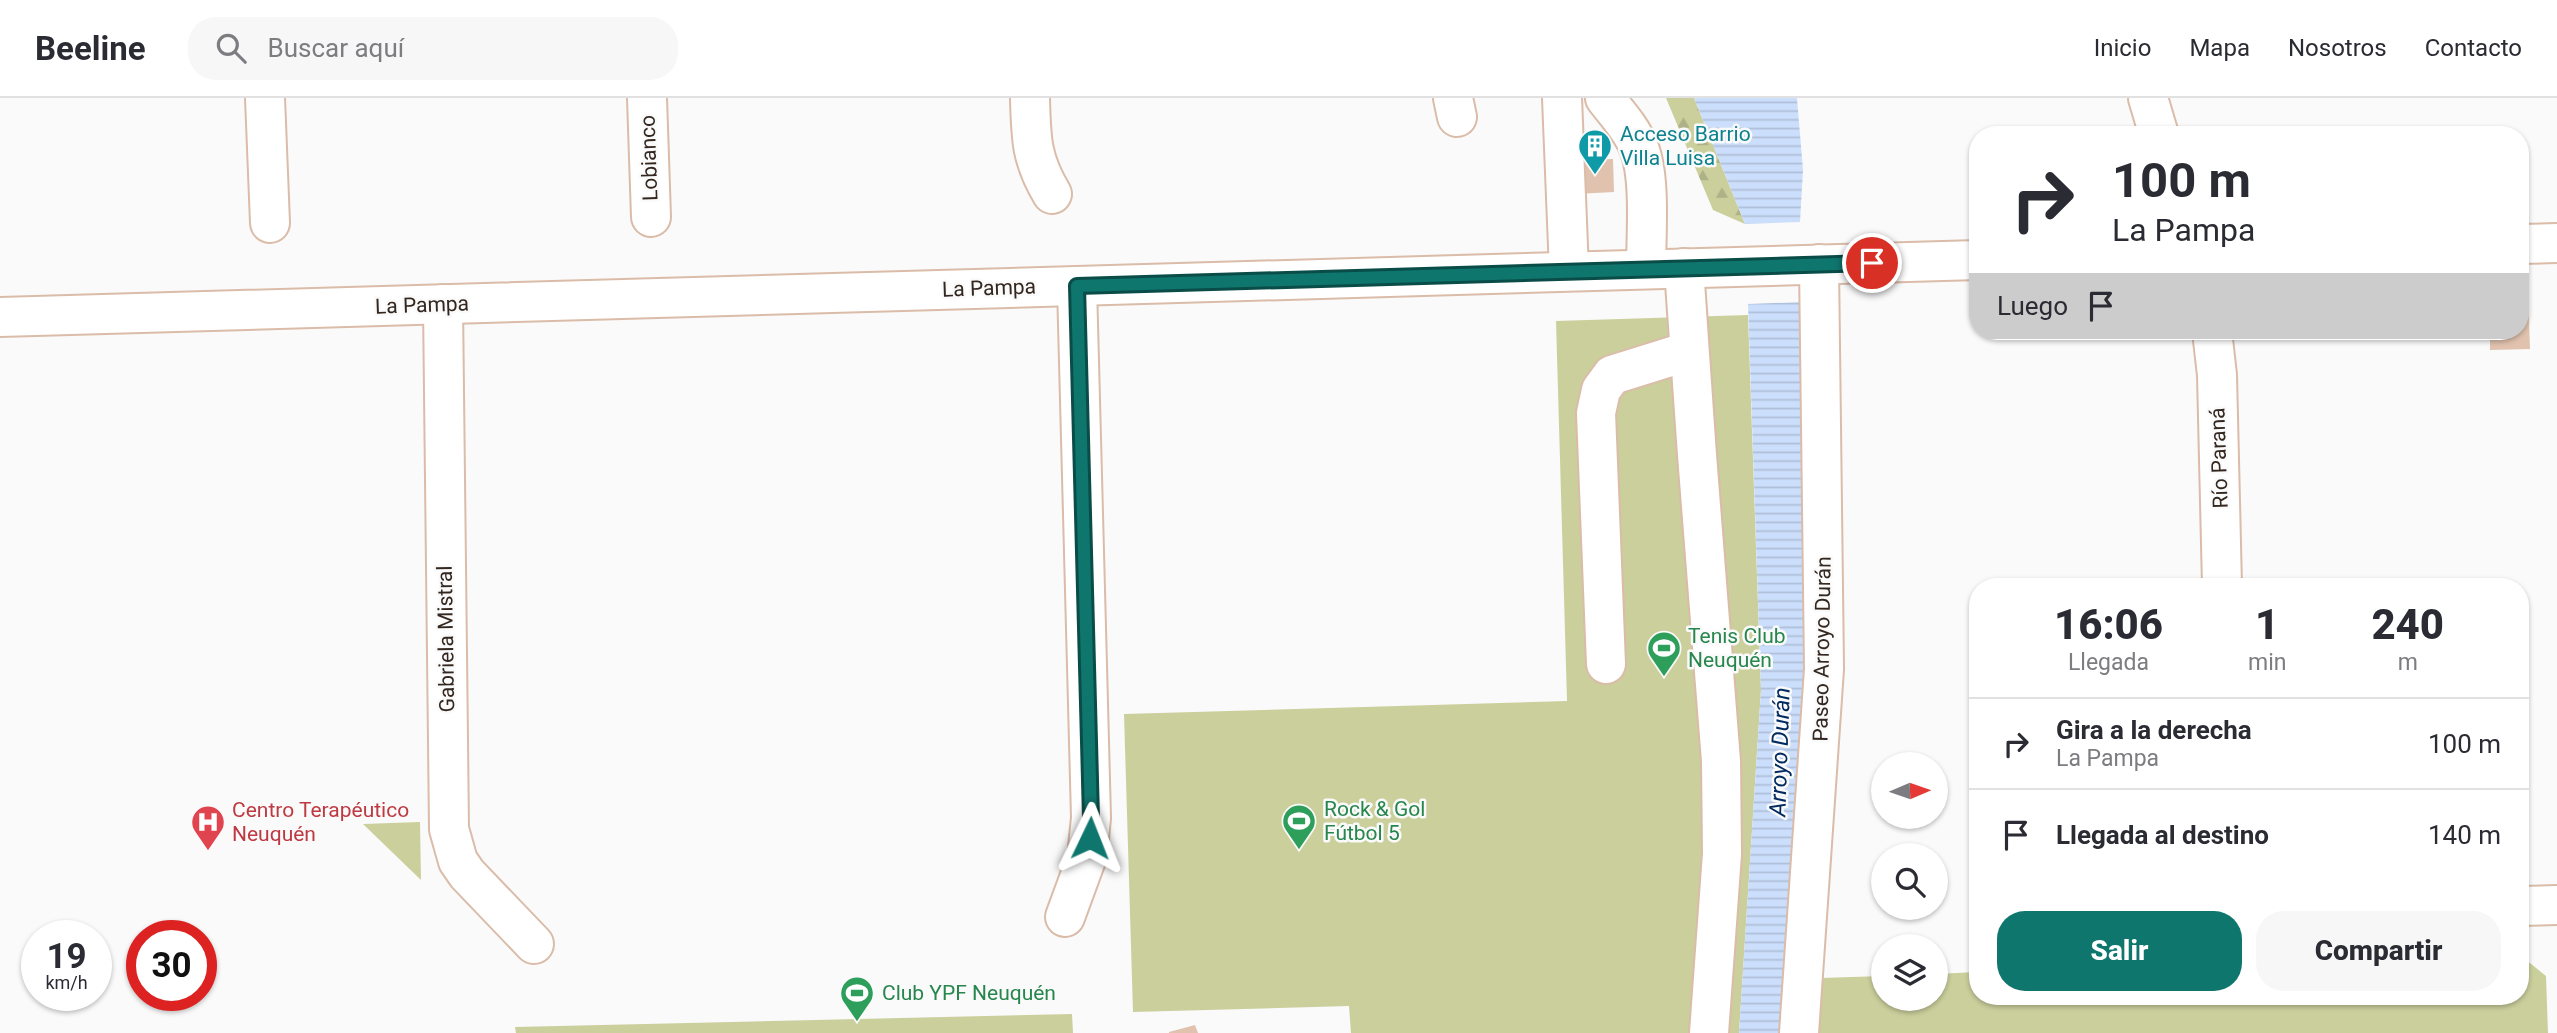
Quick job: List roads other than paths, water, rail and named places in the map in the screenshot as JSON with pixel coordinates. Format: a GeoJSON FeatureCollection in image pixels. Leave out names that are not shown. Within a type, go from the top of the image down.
{"type":"FeatureCollection","features":[{"type":"Feature","properties":{"kind":"street"},"geometry":{"type":"LineString","coordinates":[[265,98],[270,223]]}},
{"type":"Feature","properties":{"kind":"street","name":"Lobianco"},"geometry":{"type":"LineString","coordinates":[[648,98],[651,217]]}},
{"type":"Feature","properties":{"kind":"street"},"geometry":{"type":"LineString","coordinates":[[1030,98],[1031,136],[1036,163],[1052,194]]}},
{"type":"Feature","properties":{"kind":"street"},"geometry":{"type":"LineString","coordinates":[[1562,98],[1569,271]]}},
{"type":"Feature","properties":{"kind":"street"},"geometry":{"type":"LineString","coordinates":[[1604,98],[1634,192],[1636,270]]}},
{"type":"Feature","properties":{"kind":"street"},"geometry":{"type":"LineString","coordinates":[[2148,98],[2156,126]]}},
{"type":"Feature","properties":{"kind":"street"},"geometry":{"type":"LineString","coordinates":[[2529,244],[2557,243]]}},
{"type":"Feature","properties":{"kind":"street","name":"La Pampa"},"geometry":{"type":"LineString","coordinates":[[0,317],[1969,260]]}},
{"type":"Feature","properties":{"kind":"street","name":"Paseo Arroyo Durán"},"geometry":{"type":"LineString","coordinates":[[1799,1033],[1824,669],[1819,264]]}},
{"type":"Feature","properties":{"kind":"street"},"geometry":{"type":"LineString","coordinates":[[1684,268],[1721,761],[1722,854],[1709,1033]]}},
{"type":"Feature","properties":{"kind":"street"},"geometry":{"type":"LineString","coordinates":[[1065,917],[1087,857],[1091,818],[1077,286]]}},
{"type":"Feature","properties":{"kind":"street","name":"Gabriela Mistral"},"geometry":{"type":"LineString","coordinates":[[443,304],[449,830],[458,861],[467,874],[534,944]]}},
{"type":"Feature","properties":{"kind":"street","name":"Río Paraná"},"geometry":{"type":"LineString","coordinates":[[2213,340],[2217,375],[2222,578]]}},
{"type":"Feature","properties":{"kind":"street"},"geometry":{"type":"LineString","coordinates":[[1606,664],[1596,413],[1601,390],[1612,374],[1689,351]]}},
{"type":"Feature","properties":{"kind":"street"},"geometry":{"type":"LineString","coordinates":[[2529,906],[2557,905]]}},
{"type":"Feature","properties":{"kind":"water"},"geometry":{"type":"Polygon","coordinates":[[[1694,98],[1797,98],[1803,170],[1800,222],[1745,224],[1694,98]]]}},
{"type":"Feature","properties":{"kind":"water","name":"Arroyo Durán"},"geometry":{"type":"Polygon","coordinates":[[[1802,302],[1809,702],[1789,1033],[1739,1033],[1761,690],[1748,304],[1802,302]]]}},
{"type":"Feature","properties":{"kind":"place","name":"Acceso Barrio Villa Luisa"},"geometry":{"type":"Point","coordinates":[1595,176]}},
{"type":"Feature","properties":{"kind":"place","name":"Tenis Club Neuquén"},"geometry":{"type":"Point","coordinates":[1664,678]}},
{"type":"Feature","properties":{"kind":"place","name":"Rock & Gol Fútbol 5"},"geometry":{"type":"Point","coordinates":[1299,851]}},
{"type":"Feature","properties":{"kind":"place","name":"Centro Terapéutico Neuquén"},"geometry":{"type":"Point","coordinates":[208,852]}},
{"type":"Feature","properties":{"kind":"place","name":"Club YPF Neuquén"},"geometry":{"type":"Point","coordinates":[857,1023]}}]}
